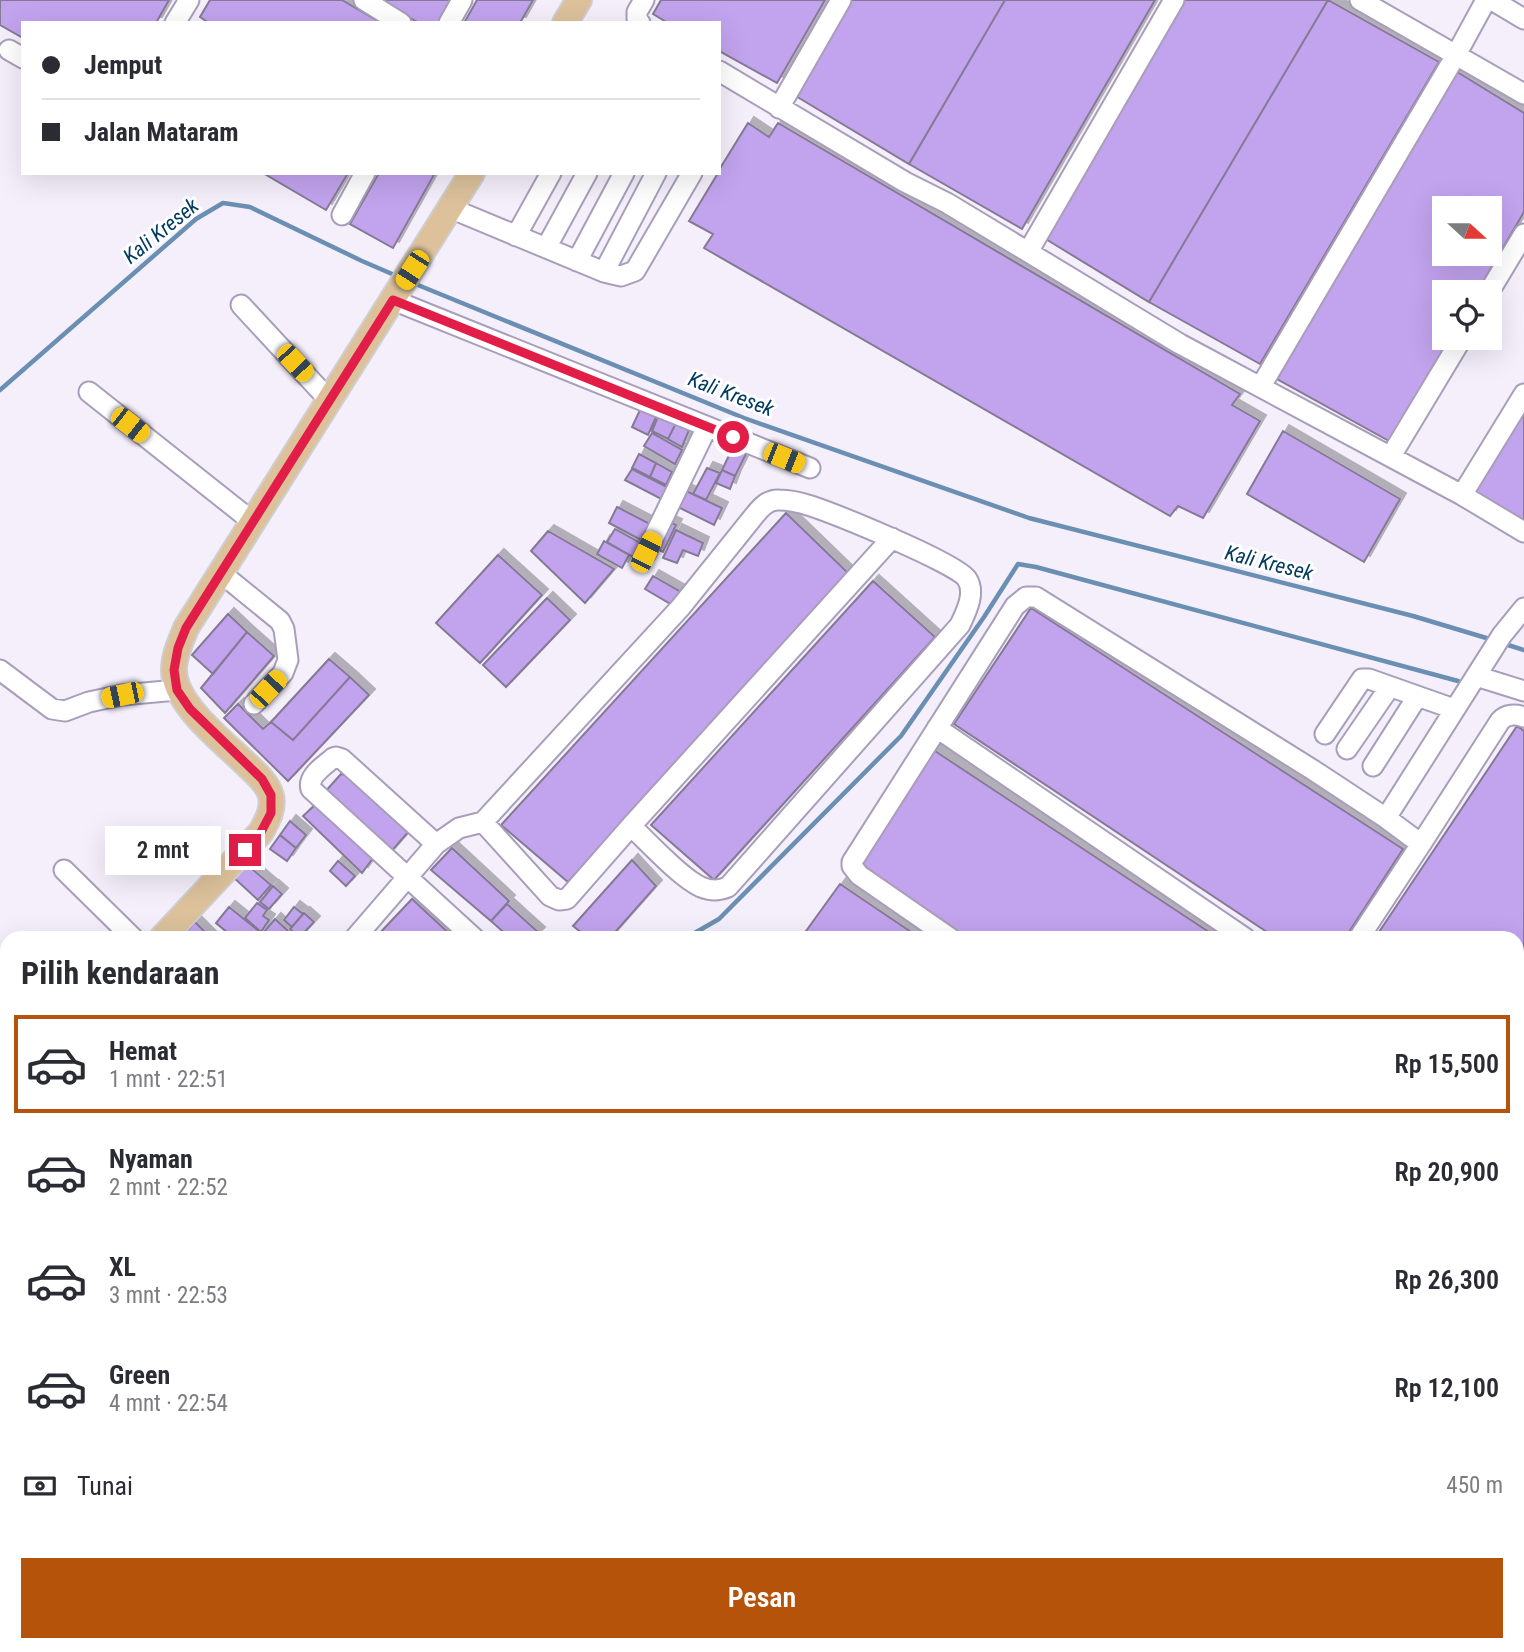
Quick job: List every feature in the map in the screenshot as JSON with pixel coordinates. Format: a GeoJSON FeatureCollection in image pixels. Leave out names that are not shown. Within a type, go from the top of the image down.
{"type":"FeatureCollection","features":[{"type":"Feature","properties":{"kind":"main road"},"geometry":{"type":"LineString","coordinates":[[566,21],[579,0]]}},
{"type":"Feature","properties":{"kind":"main road"},"geometry":{"type":"LineString","coordinates":[[169,931],[261,832],[271,813],[271,795],[262,779],[190,709],[177,690],[174,670],[178,648],[186,628],[471,175]]}},
{"type":"Feature","properties":{"kind":"street"},"geometry":{"type":"LineString","coordinates":[[176,21],[189,0]]}},
{"type":"Feature","properties":{"kind":"street"},"geometry":{"type":"LineString","coordinates":[[363,0],[398,21]]}},
{"type":"Feature","properties":{"kind":"street"},"geometry":{"type":"LineString","coordinates":[[450,21],[461,0]]}},
{"type":"Feature","properties":{"kind":"street"},"geometry":{"type":"LineString","coordinates":[[637,21],[637,12],[644,0]]}},
{"type":"Feature","properties":{"kind":"street"},"geometry":{"type":"LineString","coordinates":[[779,108],[841,0]]}},
{"type":"Feature","properties":{"kind":"street"},"geometry":{"type":"LineString","coordinates":[[1028,252],[1174,0]]}},
{"type":"Feature","properties":{"kind":"street"},"geometry":{"type":"LineString","coordinates":[[1360,0],[1524,93]]}},
{"type":"Feature","properties":{"kind":"street"},"geometry":{"type":"LineString","coordinates":[[1261,386],[1486,0]]}},
{"type":"Feature","properties":{"kind":"street"},"geometry":{"type":"LineString","coordinates":[[1492,0],[1524,19]]}},
{"type":"Feature","properties":{"kind":"street"},"geometry":{"type":"LineString","coordinates":[[721,72],[905,182],[947,203],[1180,344],[1391,456],[1524,532]]}},
{"type":"Feature","properties":{"kind":"street"},"geometry":{"type":"LineString","coordinates":[[342,215],[364,175]]}},
{"type":"Feature","properties":{"kind":"street"},"geometry":{"type":"LineString","coordinates":[[516,236],[550,175]]}},
{"type":"Feature","properties":{"kind":"street"},"geometry":{"type":"LineString","coordinates":[[546,248],[586,175]]}},
{"type":"Feature","properties":{"kind":"street"},"geometry":{"type":"LineString","coordinates":[[577,261],[623,175]]}},
{"type":"Feature","properties":{"kind":"street"},"geometry":{"type":"LineString","coordinates":[[604,272],[655,175]]}},
{"type":"Feature","properties":{"kind":"street"},"geometry":{"type":"LineString","coordinates":[[450,208],[604,272],[621,276],[635,271],[691,175]]}},
{"type":"Feature","properties":{"kind":"street"},"geometry":{"type":"LineString","coordinates":[[1496,280],[1524,234]]}},
{"type":"Feature","properties":{"kind":"street"},"geometry":{"type":"LineString","coordinates":[[394,298],[810,468]]}},
{"type":"Feature","properties":{"kind":"street"},"geometry":{"type":"LineString","coordinates":[[242,305],[330,401]]}},
{"type":"Feature","properties":{"kind":"street"},"geometry":{"type":"LineString","coordinates":[[1391,456],[1455,350]]}},
{"type":"Feature","properties":{"kind":"street"},"geometry":{"type":"LineString","coordinates":[[89,392],[253,522]]}},
{"type":"Feature","properties":{"kind":"street"},"geometry":{"type":"LineString","coordinates":[[1462,495],[1524,394]]}},
{"type":"Feature","properties":{"kind":"street"},"geometry":{"type":"LineString","coordinates":[[646,552],[707,427]]}},
{"type":"Feature","properties":{"kind":"street"},"geometry":{"type":"LineString","coordinates":[[361,931],[436,844],[459,828],[483,822],[680,608],[769,501],[811,506],[892,538],[958,569],[968,580],[968,609],[960,625],[728,887],[720,891],[699,886],[631,826]]}},
{"type":"Feature","properties":{"kind":"street"},"geometry":{"type":"LineString","coordinates":[[483,822],[550,896],[559,900],[567,899],[892,538]]}},
{"type":"Feature","properties":{"kind":"street"},"geometry":{"type":"LineString","coordinates":[[221,573],[280,621],[284,629],[288,660],[283,673],[254,704]]}},
{"type":"Feature","properties":{"kind":"street"},"geometry":{"type":"LineString","coordinates":[[940,931],[859,875],[852,866],[854,857],[1015,606],[1026,597],[1036,597],[1313,770],[1421,844]]}},
{"type":"Feature","properties":{"kind":"street"},"geometry":{"type":"LineString","coordinates":[[1385,818],[1502,635],[1524,608]]}},
{"type":"Feature","properties":{"kind":"street"},"geometry":{"type":"LineString","coordinates":[[1481,669],[1524,691]]}},
{"type":"Feature","properties":{"kind":"street"},"geometry":{"type":"LineString","coordinates":[[0,670],[52,709],[65,711],[89,702],[122,695],[177,690]]}},
{"type":"Feature","properties":{"kind":"street"},"geometry":{"type":"LineString","coordinates":[[1325,734],[1362,679],[1369,679],[1454,709]]}},
{"type":"Feature","properties":{"kind":"street"},"geometry":{"type":"LineString","coordinates":[[1347,749],[1389,688]]}},
{"type":"Feature","properties":{"kind":"street"},"geometry":{"type":"LineString","coordinates":[[1373,766],[1417,697]]}},
{"type":"Feature","properties":{"kind":"street"},"geometry":{"type":"LineString","coordinates":[[1364,931],[1500,721],[1517,715],[1524,717]]}},
{"type":"Feature","properties":{"kind":"street"},"geometry":{"type":"LineString","coordinates":[[937,728],[1235,931]]}},
{"type":"Feature","properties":{"kind":"street"},"geometry":{"type":"LineString","coordinates":[[436,844],[342,760],[332,758],[312,778],[309,784],[311,789],[466,931]]}},
{"type":"Feature","properties":{"kind":"street"},"geometry":{"type":"LineString","coordinates":[[64,870],[126,931]]}},
{"type":"Feature","properties":{"kind":"building"},"geometry":{"type":"Polygon","coordinates":[[[0,0],[169,0],[157,21],[21,21],[21,37],[0,25],[0,0]]]}},
{"type":"Feature","properties":{"kind":"building"},"geometry":{"type":"Polygon","coordinates":[[[210,0],[342,0],[378,21],[206,21],[200,17],[210,0]]]}},
{"type":"Feature","properties":{"kind":"building"},"geometry":{"type":"Polygon","coordinates":[[[379,0],[453,0],[441,21],[416,21],[379,0]]]}},
{"type":"Feature","properties":{"kind":"building"},"geometry":{"type":"Polygon","coordinates":[[[477,0],[533,0],[521,21],[465,21],[477,0]]]}},
{"type":"Feature","properties":{"kind":"building"},"geometry":{"type":"Polygon","coordinates":[[[661,0],[825,0],[777,83],[721,52],[721,21],[665,21],[653,14],[661,0]]]}},
{"type":"Feature","properties":{"kind":"building"},"geometry":{"type":"Polygon","coordinates":[[[849,0],[1005,0],[909,164],[794,95],[849,0]]]}},
{"type":"Feature","properties":{"kind":"building"},"geometry":{"type":"Polygon","coordinates":[[[1005,0],[1155,0],[1022,229],[909,164],[1005,0]]]}},
{"type":"Feature","properties":{"kind":"building"},"geometry":{"type":"Polygon","coordinates":[[[1183,0],[1328,0],[1149,302],[1044,238],[1183,0]]]}},
{"type":"Feature","properties":{"kind":"building"},"geometry":{"type":"Polygon","coordinates":[[[1328,0],[1439,62],[1260,364],[1149,302],[1328,0]]]}},
{"type":"Feature","properties":{"kind":"building"},"geometry":{"type":"Polygon","coordinates":[[[1454,70],[1524,113],[1524,212],[1502,249],[1502,196],[1432,196],[1432,266],[1492,266],[1484,280],[1432,280],[1432,350],[1443,350],[1389,441],[1277,379],[1454,70]]]}},
{"type":"Feature","properties":{"kind":"building"},"geometry":{"type":"Polygon","coordinates":[[[748,123],[769,137],[778,123],[1240,394],[1232,405],[1260,421],[1203,518],[1178,506],[1170,516],[704,248],[713,234],[689,221],[717,175],[721,175],[721,167],[748,123]]]}},
{"type":"Feature","properties":{"kind":"building"},"geometry":{"type":"Polygon","coordinates":[[[266,175],[347,175],[326,210],[266,175]]]}},
{"type":"Feature","properties":{"kind":"building"},"geometry":{"type":"Polygon","coordinates":[[[378,175],[434,175],[393,248],[350,224],[378,175]]]}},
{"type":"Feature","properties":{"kind":"building"},"geometry":{"type":"Polygon","coordinates":[[[1524,405],[1524,520],[1471,493],[1524,405]]]}},
{"type":"Feature","properties":{"kind":"building"},"geometry":{"type":"Polygon","coordinates":[[[640,410],[656,417],[648,435],[632,427],[640,410]]]}},
{"type":"Feature","properties":{"kind":"building"},"geometry":{"type":"Polygon","coordinates":[[[659,414],[676,423],[668,439],[652,431],[659,414]]]}},
{"type":"Feature","properties":{"kind":"building"},"geometry":{"type":"Polygon","coordinates":[[[676,423],[689,430],[682,447],[668,439],[676,423]]]}},
{"type":"Feature","properties":{"kind":"building"},"geometry":{"type":"Polygon","coordinates":[[[1283,431],[1400,499],[1364,562],[1247,494],[1283,431]]]}},
{"type":"Feature","properties":{"kind":"building"},"geometry":{"type":"Polygon","coordinates":[[[652,433],[682,450],[675,464],[644,446],[652,433]]]}},
{"type":"Feature","properties":{"kind":"building"},"geometry":{"type":"Polygon","coordinates":[[[735,443],[748,450],[735,476],[722,470],[735,443]]]}},
{"type":"Feature","properties":{"kind":"building"},"geometry":{"type":"Polygon","coordinates":[[[639,454],[656,463],[650,477],[632,468],[639,454]]]}},
{"type":"Feature","properties":{"kind":"building"},"geometry":{"type":"Polygon","coordinates":[[[656,463],[672,472],[666,485],[650,477],[656,463]]]}},
{"type":"Feature","properties":{"kind":"building"},"geometry":{"type":"Polygon","coordinates":[[[707,468],[720,473],[706,500],[693,494],[707,468]]]}},
{"type":"Feature","properties":{"kind":"building"},"geometry":{"type":"Polygon","coordinates":[[[632,469],[669,488],[663,500],[625,480],[632,469]]]}},
{"type":"Feature","properties":{"kind":"building"},"geometry":{"type":"Polygon","coordinates":[[[722,470],[735,476],[730,489],[716,483],[722,470]]]}},
{"type":"Feature","properties":{"kind":"building"},"geometry":{"type":"Polygon","coordinates":[[[680,488],[722,508],[714,525],[672,504],[680,488]]]}},
{"type":"Feature","properties":{"kind":"building"},"geometry":{"type":"Polygon","coordinates":[[[617,507],[652,525],[643,541],[609,523],[617,507]]]}},
{"type":"Feature","properties":{"kind":"building"},"geometry":{"type":"Polygon","coordinates":[[[786,513],[848,573],[568,882],[501,825],[786,513]]]}},
{"type":"Feature","properties":{"kind":"building"},"geometry":{"type":"Polygon","coordinates":[[[665,520],[676,525],[663,552],[651,546],[665,520]]]}},
{"type":"Feature","properties":{"kind":"building"},"geometry":{"type":"Polygon","coordinates":[[[615,529],[642,544],[635,558],[607,542],[615,529]]]}},
{"type":"Feature","properties":{"kind":"building"},"geometry":{"type":"Polygon","coordinates":[[[676,530],[703,543],[698,556],[683,550],[677,563],[663,558],[676,530]]]}},
{"type":"Feature","properties":{"kind":"building"},"geometry":{"type":"Polygon","coordinates":[[[548,531],[614,569],[585,603],[531,551],[548,531]]]}},
{"type":"Feature","properties":{"kind":"building"},"geometry":{"type":"Polygon","coordinates":[[[604,541],[629,555],[622,568],[597,554],[604,541]]]}},
{"type":"Feature","properties":{"kind":"building"},"geometry":{"type":"Polygon","coordinates":[[[498,555],[542,595],[480,663],[436,623],[498,555]]]}},
{"type":"Feature","properties":{"kind":"building"},"geometry":{"type":"Polygon","coordinates":[[[653,576],[681,592],[674,606],[645,589],[653,576]]]}},
{"type":"Feature","properties":{"kind":"building"},"geometry":{"type":"Polygon","coordinates":[[[873,581],[935,637],[714,880],[651,825],[873,581]]]}},
{"type":"Feature","properties":{"kind":"building"},"geometry":{"type":"Polygon","coordinates":[[[547,598],[570,620],[506,687],[483,665],[547,598]]]}},
{"type":"Feature","properties":{"kind":"building"},"geometry":{"type":"Polygon","coordinates":[[[1031,608],[1403,849],[1350,931],[1265,931],[954,724],[1031,608]]]}},
{"type":"Feature","properties":{"kind":"building"},"geometry":{"type":"Polygon","coordinates":[[[228,614],[247,632],[213,674],[192,655],[228,614]]]}},
{"type":"Feature","properties":{"kind":"building"},"geometry":{"type":"Polygon","coordinates":[[[247,632],[274,656],[225,713],[201,688],[247,632]]]}},
{"type":"Feature","properties":{"kind":"building"},"geometry":{"type":"Polygon","coordinates":[[[329,659],[350,677],[293,740],[271,722],[329,659]]]}},
{"type":"Feature","properties":{"kind":"building"},"geometry":{"type":"Polygon","coordinates":[[[350,677],[369,695],[288,781],[224,718],[238,704],[263,729],[271,722],[293,740],[350,677]]]}},
{"type":"Feature","properties":{"kind":"building"},"geometry":{"type":"Polygon","coordinates":[[[1517,726],[1524,731],[1524,931],[1380,931],[1517,726]]]}},
{"type":"Feature","properties":{"kind":"building"},"geometry":{"type":"Polygon","coordinates":[[[932,749],[1207,931],[955,931],[858,865],[932,749]]]}},
{"type":"Feature","properties":{"kind":"building"},"geometry":{"type":"Polygon","coordinates":[[[341,774],[351,777],[410,830],[389,854],[324,793],[341,774]]]}},
{"type":"Feature","properties":{"kind":"building"},"geometry":{"type":"Polygon","coordinates":[[[316,804],[373,858],[362,873],[303,816],[316,804]]]}},
{"type":"Feature","properties":{"kind":"building"},"geometry":{"type":"Polygon","coordinates":[[[290,821],[306,835],[296,848],[280,835],[290,821]]]}},
{"type":"Feature","properties":{"kind":"building"},"geometry":{"type":"Polygon","coordinates":[[[280,835],[296,848],[287,861],[270,849],[280,835]]]}},
{"type":"Feature","properties":{"kind":"building"},"geometry":{"type":"Polygon","coordinates":[[[452,848],[509,901],[491,921],[431,870],[452,848]]]}},
{"type":"Feature","properties":{"kind":"building"},"geometry":{"type":"Polygon","coordinates":[[[632,860],[656,886],[616,931],[579,931],[573,926],[632,860]]]}},
{"type":"Feature","properties":{"kind":"building"},"geometry":{"type":"Polygon","coordinates":[[[338,861],[355,876],[346,886],[330,871],[338,861]]]}},
{"type":"Feature","properties":{"kind":"building"},"geometry":{"type":"Polygon","coordinates":[[[245,863],[271,885],[258,900],[233,877],[245,863]]]}},
{"type":"Feature","properties":{"kind":"building"},"geometry":{"type":"Polygon","coordinates":[[[840,884],[910,931],[806,931],[840,884]]]}},
{"type":"Feature","properties":{"kind":"building"},"geometry":{"type":"Polygon","coordinates":[[[273,886],[282,894],[269,909],[260,902],[273,886]]]}},
{"type":"Feature","properties":{"kind":"building"},"geometry":{"type":"Polygon","coordinates":[[[412,899],[446,931],[382,931],[412,899]]]}},
{"type":"Feature","properties":{"kind":"building"},"geometry":{"type":"Polygon","coordinates":[[[257,903],[267,910],[263,916],[269,920],[260,931],[245,918],[257,903]]]}},
{"type":"Feature","properties":{"kind":"building"},"geometry":{"type":"Polygon","coordinates":[[[507,904],[537,931],[502,931],[491,921],[507,904]]]}},
{"type":"Feature","properties":{"kind":"building"},"geometry":{"type":"Polygon","coordinates":[[[229,907],[259,931],[226,931],[216,923],[229,907]]]}},
{"type":"Feature","properties":{"kind":"building"},"geometry":{"type":"Polygon","coordinates":[[[294,907],[303,914],[292,927],[284,920],[294,907]]]}},
{"type":"Feature","properties":{"kind":"building"},"geometry":{"type":"Polygon","coordinates":[[[304,913],[314,922],[306,931],[290,929],[304,913]]]}},
{"type":"Feature","properties":{"kind":"building"},"geometry":{"type":"Polygon","coordinates":[[[275,919],[288,931],[265,931],[275,919]]]}},
{"type":"Feature","properties":{"kind":"building"},"geometry":{"type":"Polygon","coordinates":[[[195,922],[204,931],[187,931],[195,922]]]}},
{"type":"Feature","properties":{"kind":"waterway","name":"Kali Kresek"},"geometry":{"type":"LineString","coordinates":[[0,390],[196,219],[223,203],[250,207],[399,277]]}},
{"type":"Feature","properties":{"kind":"waterway","name":"Kali Kresek"},"geometry":{"type":"LineString","coordinates":[[413,283],[744,418],[1029,518],[1413,616],[1493,640]]}},
{"type":"Feature","properties":{"kind":"waterway"},"geometry":{"type":"LineString","coordinates":[[698,931],[719,919],[901,736],[1018,564],[1458,681]]}},
{"type":"Feature","properties":{"kind":"waterway","name":"Kali Kresek"},"geometry":{"type":"LineString","coordinates":[[1505,644],[1524,650]]}},
{"type":"Feature","properties":{"kind":"route"},"geometry":{"type":"LineString","coordinates":[[245,850],[261,832],[271,813],[271,795],[262,779],[190,709],[177,690],[174,670],[178,648],[186,628],[393,300],[733,437]]}}]}
